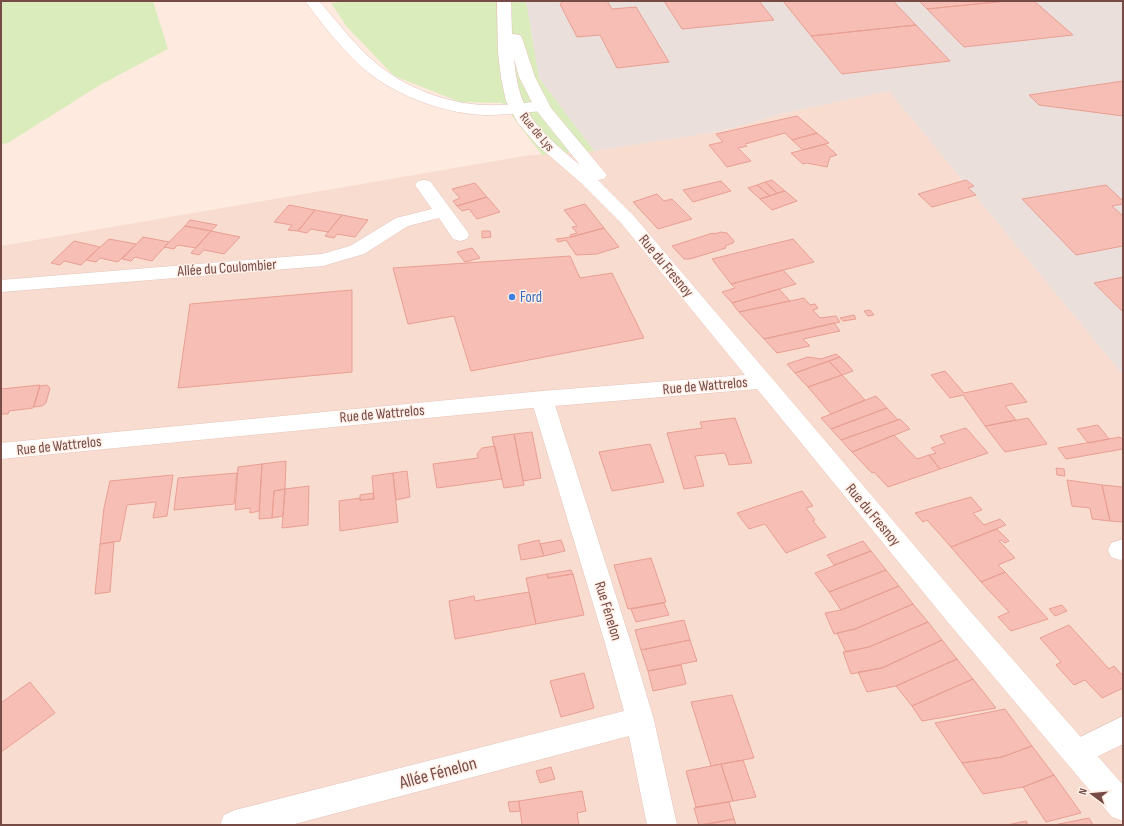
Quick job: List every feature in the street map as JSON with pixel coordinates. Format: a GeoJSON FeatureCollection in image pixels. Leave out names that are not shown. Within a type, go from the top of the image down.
{"type":"FeatureCollection","features":[{"type":"Feature","properties":{"kind":"street"},"geometry":{"type":"LineString","coordinates":[[312,1],[371,67],[400,85],[431,98],[472,109],[486,110],[541,106]]}},
{"type":"Feature","properties":{"kind":"street","name":"Rue de Lys"},"geometry":{"type":"LineString","coordinates":[[505,1],[510,90],[518,108],[528,124],[549,148],[592,177]]}},
{"type":"Feature","properties":{"kind":"street","name":"Rue de Lys"},"geometry":{"type":"LineString","coordinates":[[505,1],[521,59],[541,106],[592,177]]}},
{"type":"Feature","properties":{"kind":"street","name":"Rue du Fresnoy"},"geometry":{"type":"LineString","coordinates":[[592,177],[955,612],[1123,807]]}},
{"type":"Feature","properties":{"kind":"street"},"geometry":{"type":"LineString","coordinates":[[424,185],[460,235]]}},
{"type":"Feature","properties":{"kind":"street","name":"Allée du Coulombier"},"geometry":{"type":"LineString","coordinates":[[1,286],[323,260],[357,250],[402,222],[443,212]]}},
{"type":"Feature","properties":{"kind":"street","name":"Rue de Wattrelos"},"geometry":{"type":"LineString","coordinates":[[1,452],[235,428],[763,381]]}},
{"type":"Feature","properties":{"kind":"street","name":"Rue Fénelon"},"geometry":{"type":"LineString","coordinates":[[542,400],[618,643],[640,720],[662,825]]}},
{"type":"Feature","properties":{"kind":"street","name":"Allée Fénelon"},"geometry":{"type":"LineString","coordinates":[[235,825],[640,720]]}},
{"type":"Feature","properties":{"kind":"street"},"geometry":{"type":"LineString","coordinates":[[1078,753],[1123,729]]}},
{"type":"Feature","properties":{"kind":"shaded area"},"geometry":{"type":"Polygon","coordinates":[[[526,1],[1123,1],[1123,375],[889,91],[785,113],[722,131],[594,151],[539,78],[526,1]]]}},
{"type":"Feature","properties":{"kind":"shaded area"},"geometry":{"type":"Polygon","coordinates":[[[889,91],[1123,375],[1123,825],[1,825],[1,246],[530,155],[594,151],[722,131],[785,113],[889,91]]]}},
{"type":"Feature","properties":{"kind":"green space"},"geometry":{"type":"Polygon","coordinates":[[[153,1],[168,49],[100,85],[8,143],[1,144],[1,2],[153,1]]]}},
{"type":"Feature","properties":{"kind":"green space"},"geometry":{"type":"Polygon","coordinates":[[[350,1],[526,1],[539,78],[594,151],[542,155],[502,103],[460,102],[394,76],[347,27],[331,3],[350,1]]]}},
{"type":"Feature","properties":{"kind":"building"},"geometry":{"type":"Polygon","coordinates":[[[564,1],[607,1],[612,9],[636,7],[669,62],[617,68],[600,35],[577,37],[560,4],[564,1]]]}},
{"type":"Feature","properties":{"kind":"building"},"geometry":{"type":"Polygon","coordinates":[[[664,1],[759,1],[774,20],[682,29],[664,1]]]}},
{"type":"Feature","properties":{"kind":"building"},"geometry":{"type":"Polygon","coordinates":[[[783,1],[893,1],[916,25],[811,36],[783,1]]]}},
{"type":"Feature","properties":{"kind":"building"},"geometry":{"type":"Polygon","coordinates":[[[919,1],[1006,1],[927,9],[919,1]]]}},
{"type":"Feature","properties":{"kind":"building"},"geometry":{"type":"Polygon","coordinates":[[[1006,1],[1034,1],[1073,35],[964,47],[927,9],[1006,1]]]}},
{"type":"Feature","properties":{"kind":"building"},"geometry":{"type":"Polygon","coordinates":[[[916,25],[950,61],[842,74],[811,36],[916,25]]]}},
{"type":"Feature","properties":{"kind":"building"},"geometry":{"type":"Polygon","coordinates":[[[1123,81],[1123,116],[1039,105],[1029,95],[1123,81]]]}},
{"type":"Feature","properties":{"kind":"building"},"geometry":{"type":"Polygon","coordinates":[[[797,116],[817,133],[792,140],[785,133],[745,144],[747,146],[738,148],[751,161],[727,167],[709,145],[723,142],[716,134],[797,116]]]}},
{"type":"Feature","properties":{"kind":"building"},"geometry":{"type":"Polygon","coordinates":[[[817,133],[829,143],[803,150],[792,140],[817,133]]]}},
{"type":"Feature","properties":{"kind":"building"},"geometry":{"type":"Polygon","coordinates":[[[825,144],[837,155],[830,157],[827,167],[807,163],[803,164],[791,153],[825,144]]]}},
{"type":"Feature","properties":{"kind":"building"},"geometry":{"type":"Polygon","coordinates":[[[772,180],[785,191],[777,193],[765,182],[772,180]]]}},
{"type":"Feature","properties":{"kind":"building"},"geometry":{"type":"Polygon","coordinates":[[[966,180],[974,186],[968,188],[976,195],[932,207],[918,194],[966,180]]]}},
{"type":"Feature","properties":{"kind":"building"},"geometry":{"type":"Polygon","coordinates":[[[721,181],[731,191],[693,202],[683,190],[721,181]]]}},
{"type":"Feature","properties":{"kind":"building"},"geometry":{"type":"Polygon","coordinates":[[[765,182],[777,193],[770,196],[757,185],[765,182]]]}},
{"type":"Feature","properties":{"kind":"building"},"geometry":{"type":"Polygon","coordinates":[[[475,183],[487,197],[457,206],[453,201],[460,198],[452,189],[475,183]]]}},
{"type":"Feature","properties":{"kind":"building"},"geometry":{"type":"Polygon","coordinates":[[[757,185],[770,196],[760,199],[748,188],[757,185]]]}},
{"type":"Feature","properties":{"kind":"building"},"geometry":{"type":"Polygon","coordinates":[[[1106,185],[1123,201],[1123,204],[1112,206],[1123,216],[1123,246],[1076,255],[1022,199],[1106,185]]]}},
{"type":"Feature","properties":{"kind":"building"},"geometry":{"type":"Polygon","coordinates":[[[785,191],[797,201],[772,210],[760,199],[785,191]]]}},
{"type":"Feature","properties":{"kind":"building"},"geometry":{"type":"Polygon","coordinates":[[[657,194],[664,201],[672,199],[692,219],[658,229],[633,202],[657,194]]]}},
{"type":"Feature","properties":{"kind":"building"},"geometry":{"type":"Polygon","coordinates":[[[487,197],[500,212],[477,219],[469,209],[462,211],[457,206],[487,197]]]}},
{"type":"Feature","properties":{"kind":"building"},"geometry":{"type":"Polygon","coordinates":[[[585,204],[604,228],[571,237],[570,235],[577,233],[572,227],[577,226],[564,210],[585,204]]]}},
{"type":"Feature","properties":{"kind":"building"},"geometry":{"type":"Polygon","coordinates":[[[289,205],[315,210],[298,231],[288,230],[292,225],[274,222],[289,205]]]}},
{"type":"Feature","properties":{"kind":"building"},"geometry":{"type":"Polygon","coordinates":[[[315,210],[342,215],[328,232],[311,229],[307,233],[298,231],[315,210]]]}},
{"type":"Feature","properties":{"kind":"building"},"geometry":{"type":"Polygon","coordinates":[[[342,215],[368,220],[355,237],[337,234],[334,238],[325,236],[342,215]]]}},
{"type":"Feature","properties":{"kind":"building"},"geometry":{"type":"Polygon","coordinates":[[[190,220],[217,225],[211,231],[185,226],[190,220]]]}},
{"type":"Feature","properties":{"kind":"building"},"geometry":{"type":"Polygon","coordinates":[[[185,226],[211,231],[196,248],[178,245],[174,249],[164,247],[185,226]]]}},
{"type":"Feature","properties":{"kind":"building"},"geometry":{"type":"Polygon","coordinates":[[[604,228],[619,247],[597,254],[576,255],[566,240],[558,242],[556,239],[571,237],[604,228]]]}},
{"type":"Feature","properties":{"kind":"building"},"geometry":{"type":"Polygon","coordinates":[[[211,231],[240,237],[224,254],[204,250],[199,255],[191,253],[211,231]]]}},
{"type":"Feature","properties":{"kind":"building"},"geometry":{"type":"Polygon","coordinates":[[[482,231],[490,231],[491,237],[482,238],[482,231]]]}},
{"type":"Feature","properties":{"kind":"building"},"geometry":{"type":"Polygon","coordinates":[[[713,233],[727,233],[734,241],[733,243],[725,246],[726,248],[690,259],[684,259],[672,246],[713,233]]]}},
{"type":"Feature","properties":{"kind":"building"},"geometry":{"type":"Polygon","coordinates":[[[143,237],[169,242],[152,261],[135,257],[131,261],[122,259],[143,237]]]}},
{"type":"Feature","properties":{"kind":"building"},"geometry":{"type":"Polygon","coordinates":[[[109,239],[136,244],[118,262],[100,258],[96,262],[86,260],[109,239]]]}},
{"type":"Feature","properties":{"kind":"building"},"geometry":{"type":"Polygon","coordinates":[[[793,239],[814,262],[731,284],[712,259],[793,239]]]}},
{"type":"Feature","properties":{"kind":"building"},"geometry":{"type":"Polygon","coordinates":[[[74,241],[100,247],[81,265],[64,261],[60,265],[51,263],[74,241]]]}},
{"type":"Feature","properties":{"kind":"building"},"geometry":{"type":"Polygon","coordinates":[[[472,248],[480,258],[465,262],[457,252],[472,248]]]}},
{"type":"Feature","properties":{"kind":"building","name":"Ford"},"geometry":{"type":"Polygon","coordinates":[[[570,256],[580,278],[612,273],[644,338],[471,371],[454,316],[408,324],[393,268],[570,256]]]}},
{"type":"Feature","properties":{"kind":"building"},"geometry":{"type":"Polygon","coordinates":[[[783,270],[796,284],[732,303],[722,292],[735,288],[731,284],[783,270]]]}},
{"type":"Feature","properties":{"kind":"building"},"geometry":{"type":"Polygon","coordinates":[[[1123,277],[1123,312],[1094,283],[1123,277]]]}},
{"type":"Feature","properties":{"kind":"building"},"geometry":{"type":"Polygon","coordinates":[[[779,289],[790,301],[739,312],[732,303],[779,289]]]}},
{"type":"Feature","properties":{"kind":"building"},"geometry":{"type":"Polygon","coordinates":[[[352,290],[352,372],[178,388],[190,304],[352,290]]]}},
{"type":"Feature","properties":{"kind":"building"},"geometry":{"type":"Polygon","coordinates":[[[804,298],[810,305],[815,304],[818,308],[813,310],[820,318],[836,316],[840,322],[764,339],[739,312],[804,298]]]}},
{"type":"Feature","properties":{"kind":"building"},"geometry":{"type":"Polygon","coordinates":[[[870,310],[874,315],[868,316],[864,311],[870,310]]]}},
{"type":"Feature","properties":{"kind":"building"},"geometry":{"type":"Polygon","coordinates":[[[854,315],[856,319],[843,321],[840,318],[854,315]]]}},
{"type":"Feature","properties":{"kind":"building"},"geometry":{"type":"Polygon","coordinates":[[[834,323],[840,331],[803,339],[810,346],[777,353],[764,339],[834,323]]]}},
{"type":"Feature","properties":{"kind":"building"},"geometry":{"type":"Polygon","coordinates":[[[836,354],[840,357],[795,373],[787,364],[808,357],[821,359],[836,354]]]}},
{"type":"Feature","properties":{"kind":"building"},"geometry":{"type":"Polygon","coordinates":[[[840,357],[853,371],[842,375],[829,361],[840,357]]]}},
{"type":"Feature","properties":{"kind":"building"},"geometry":{"type":"Polygon","coordinates":[[[829,361],[842,375],[808,387],[795,373],[829,361]]]}},
{"type":"Feature","properties":{"kind":"building"},"geometry":{"type":"Polygon","coordinates":[[[945,371],[964,393],[1012,383],[1027,402],[1005,406],[1016,420],[985,426],[963,395],[950,398],[931,375],[945,371]]]}},
{"type":"Feature","properties":{"kind":"building"},"geometry":{"type":"Polygon","coordinates":[[[842,375],[865,400],[831,414],[808,387],[842,375]]]}},
{"type":"Feature","properties":{"kind":"building"},"geometry":{"type":"Polygon","coordinates":[[[40,385],[33,408],[9,411],[8,414],[1,414],[1,389],[40,385]]]}},
{"type":"Feature","properties":{"kind":"building"},"geometry":{"type":"Polygon","coordinates":[[[47,385],[50,388],[46,403],[42,406],[34,407],[40,386],[47,385]]]}},
{"type":"Feature","properties":{"kind":"building"},"geometry":{"type":"Polygon","coordinates":[[[876,396],[887,408],[831,429],[821,418],[876,396]]]}},
{"type":"Feature","properties":{"kind":"building"},"geometry":{"type":"Polygon","coordinates":[[[887,408],[898,420],[841,440],[831,429],[887,408]]]}},
{"type":"Feature","properties":{"kind":"building"},"geometry":{"type":"Polygon","coordinates":[[[735,418],[752,463],[729,465],[725,453],[695,456],[704,486],[684,489],[667,433],[702,428],[700,422],[735,418]]]}},
{"type":"Feature","properties":{"kind":"building"},"geometry":{"type":"Polygon","coordinates":[[[1028,418],[1047,444],[1005,452],[985,426],[1028,418]]]}},
{"type":"Feature","properties":{"kind":"building"},"geometry":{"type":"Polygon","coordinates":[[[900,419],[910,429],[852,452],[841,440],[900,419]]]}},
{"type":"Feature","properties":{"kind":"building"},"geometry":{"type":"Polygon","coordinates":[[[1098,425],[1109,439],[1088,443],[1077,429],[1098,425]]]}},
{"type":"Feature","properties":{"kind":"building"},"geometry":{"type":"Polygon","coordinates":[[[966,428],[988,453],[940,469],[929,455],[936,453],[931,448],[945,443],[940,436],[966,428]]]}},
{"type":"Feature","properties":{"kind":"building"},"geometry":{"type":"Polygon","coordinates":[[[532,432],[541,478],[523,481],[514,434],[532,432]]]}},
{"type":"Feature","properties":{"kind":"building"},"geometry":{"type":"Polygon","coordinates":[[[514,434],[524,485],[504,488],[492,437],[514,434]]]}},
{"type":"Feature","properties":{"kind":"building"},"geometry":{"type":"Polygon","coordinates":[[[894,435],[917,459],[929,455],[940,469],[888,487],[852,452],[894,435]]]}},
{"type":"Feature","properties":{"kind":"building"},"geometry":{"type":"Polygon","coordinates":[[[1120,437],[1123,440],[1123,449],[1066,459],[1058,448],[1120,437]]]}},
{"type":"Feature","properties":{"kind":"building"},"geometry":{"type":"Polygon","coordinates":[[[650,444],[664,482],[612,491],[599,452],[650,444]]]}},
{"type":"Feature","properties":{"kind":"building"},"geometry":{"type":"Polygon","coordinates":[[[495,446],[502,479],[437,488],[433,464],[478,458],[477,454],[482,448],[495,446]]]}},
{"type":"Feature","properties":{"kind":"building"},"geometry":{"type":"Polygon","coordinates":[[[286,461],[285,489],[274,491],[272,518],[259,519],[262,464],[286,461]]]}},
{"type":"Feature","properties":{"kind":"building"},"geometry":{"type":"Polygon","coordinates":[[[262,464],[259,511],[250,513],[250,508],[235,510],[238,467],[262,464]]]}},
{"type":"Feature","properties":{"kind":"building"},"geometry":{"type":"Polygon","coordinates":[[[1056,468],[1064,469],[1065,476],[1057,475],[1056,468]]]}},
{"type":"Feature","properties":{"kind":"building"},"geometry":{"type":"Polygon","coordinates":[[[407,471],[410,497],[396,500],[393,473],[407,471]]]}},
{"type":"Feature","properties":{"kind":"building"},"geometry":{"type":"Polygon","coordinates":[[[237,473],[234,504],[174,510],[178,478],[237,473]]]}},
{"type":"Feature","properties":{"kind":"building"},"geometry":{"type":"Polygon","coordinates":[[[393,473],[398,522],[340,531],[339,501],[360,498],[360,500],[374,499],[372,476],[393,473]]]}},
{"type":"Feature","properties":{"kind":"building"},"geometry":{"type":"Polygon","coordinates":[[[173,475],[167,516],[153,518],[156,502],[127,505],[120,541],[100,544],[104,508],[110,481],[173,475]]]}},
{"type":"Feature","properties":{"kind":"building"},"geometry":{"type":"Polygon","coordinates":[[[1067,480],[1102,485],[1110,521],[1092,519],[1090,508],[1072,506],[1067,480]]]}},
{"type":"Feature","properties":{"kind":"building"},"geometry":{"type":"Polygon","coordinates":[[[1102,485],[1123,487],[1123,522],[1110,521],[1102,485]]]}},
{"type":"Feature","properties":{"kind":"building"},"geometry":{"type":"Polygon","coordinates":[[[309,486],[308,525],[282,528],[285,489],[309,486]]]}},
{"type":"Feature","properties":{"kind":"building"},"geometry":{"type":"Polygon","coordinates":[[[285,489],[283,516],[272,518],[274,491],[285,489]]]}},
{"type":"Feature","properties":{"kind":"building"},"geometry":{"type":"Polygon","coordinates":[[[802,491],[813,506],[806,508],[815,520],[813,521],[826,537],[786,553],[765,524],[749,529],[737,513],[802,491]]]}},
{"type":"Feature","properties":{"kind":"building"},"geometry":{"type":"Polygon","coordinates":[[[373,493],[374,499],[360,500],[360,495],[373,493]]]}},
{"type":"Feature","properties":{"kind":"building"},"geometry":{"type":"Polygon","coordinates":[[[971,497],[982,510],[973,513],[984,525],[1000,519],[1006,525],[951,547],[927,520],[923,522],[915,513],[971,497]]]}},
{"type":"Feature","properties":{"kind":"building"},"geometry":{"type":"Polygon","coordinates":[[[997,529],[1009,541],[1005,543],[1001,540],[999,541],[1015,558],[998,565],[1005,572],[981,582],[951,547],[997,529]]]}},
{"type":"Feature","properties":{"kind":"building"},"geometry":{"type":"Polygon","coordinates":[[[539,540],[544,556],[521,560],[518,545],[539,540]]]}},
{"type":"Feature","properties":{"kind":"building"},"geometry":{"type":"Polygon","coordinates":[[[561,540],[565,551],[544,556],[540,544],[561,540]]]}},
{"type":"Feature","properties":{"kind":"building"},"geometry":{"type":"Polygon","coordinates":[[[863,541],[871,551],[834,565],[827,555],[863,541]]]}},
{"type":"Feature","properties":{"kind":"building"},"geometry":{"type":"Polygon","coordinates":[[[114,542],[110,592],[95,594],[100,544],[114,542]]]}},
{"type":"Feature","properties":{"kind":"building"},"geometry":{"type":"Polygon","coordinates":[[[871,551],[886,570],[829,592],[815,573],[871,551]]]}},
{"type":"Feature","properties":{"kind":"building"},"geometry":{"type":"Polygon","coordinates":[[[651,558],[666,602],[628,609],[614,565],[651,558]]]}},
{"type":"Feature","properties":{"kind":"building"},"geometry":{"type":"Polygon","coordinates":[[[571,570],[573,574],[548,578],[547,574],[571,570]]]}},
{"type":"Feature","properties":{"kind":"building"},"geometry":{"type":"Polygon","coordinates":[[[886,570],[899,586],[841,610],[829,592],[886,570]]]}},
{"type":"Feature","properties":{"kind":"building"},"geometry":{"type":"Polygon","coordinates":[[[1005,572],[1048,619],[1011,631],[998,617],[1009,612],[981,582],[1005,572]]]}},
{"type":"Feature","properties":{"kind":"building"},"geometry":{"type":"Polygon","coordinates":[[[547,574],[548,578],[573,574],[584,615],[536,624],[526,578],[547,574]]]}},
{"type":"Feature","properties":{"kind":"building"},"geometry":{"type":"Polygon","coordinates":[[[899,586],[913,604],[855,629],[834,634],[825,613],[841,610],[899,586]]]}},
{"type":"Feature","properties":{"kind":"building"},"geometry":{"type":"Polygon","coordinates":[[[529,592],[536,624],[455,639],[449,601],[474,596],[475,601],[529,592]]]}},
{"type":"Feature","properties":{"kind":"building"},"geometry":{"type":"Polygon","coordinates":[[[664,603],[669,615],[636,622],[631,609],[664,603]]]}},
{"type":"Feature","properties":{"kind":"building"},"geometry":{"type":"Polygon","coordinates":[[[913,604],[928,622],[869,647],[846,652],[837,633],[855,629],[913,604]]]}},
{"type":"Feature","properties":{"kind":"building"},"geometry":{"type":"Polygon","coordinates":[[[1062,605],[1067,611],[1055,616],[1049,609],[1062,605]]]}},
{"type":"Feature","properties":{"kind":"building"},"geometry":{"type":"Polygon","coordinates":[[[684,620],[690,640],[641,650],[635,630],[684,620]]]}},
{"type":"Feature","properties":{"kind":"building"},"geometry":{"type":"Polygon","coordinates":[[[928,622],[942,640],[882,668],[851,674],[843,652],[869,647],[928,622]]]}},
{"type":"Feature","properties":{"kind":"building"},"geometry":{"type":"Polygon","coordinates":[[[1069,625],[1109,669],[1114,666],[1123,676],[1123,688],[1102,698],[1085,680],[1074,685],[1056,665],[1061,662],[1040,638],[1069,625]]]}},
{"type":"Feature","properties":{"kind":"building"},"geometry":{"type":"Polygon","coordinates":[[[690,640],[697,661],[648,671],[641,650],[690,640]]]}},
{"type":"Feature","properties":{"kind":"building"},"geometry":{"type":"Polygon","coordinates":[[[942,640],[957,659],[896,686],[867,692],[858,672],[882,668],[942,640]]]}},
{"type":"Feature","properties":{"kind":"building"},"geometry":{"type":"Polygon","coordinates":[[[957,659],[973,679],[912,706],[896,686],[957,659]]]}},
{"type":"Feature","properties":{"kind":"building"},"geometry":{"type":"Polygon","coordinates":[[[681,665],[686,684],[653,691],[648,671],[681,665]]]}},
{"type":"Feature","properties":{"kind":"building"},"geometry":{"type":"Polygon","coordinates":[[[584,673],[594,708],[561,717],[550,681],[584,673]]]}},
{"type":"Feature","properties":{"kind":"building"},"geometry":{"type":"Polygon","coordinates":[[[973,679],[996,708],[922,721],[912,706],[973,679]]]}},
{"type":"Feature","properties":{"kind":"building"},"geometry":{"type":"Polygon","coordinates":[[[30,682],[55,713],[1,752],[1,703],[30,682]]]}},
{"type":"Feature","properties":{"kind":"building"},"geometry":{"type":"Polygon","coordinates":[[[732,695],[754,758],[711,766],[691,702],[732,695]]]}},
{"type":"Feature","properties":{"kind":"building"},"geometry":{"type":"Polygon","coordinates":[[[1005,709],[1032,746],[1002,757],[962,763],[935,723],[1005,709]]]}},
{"type":"Feature","properties":{"kind":"building"},"geometry":{"type":"Polygon","coordinates":[[[1032,746],[1054,775],[1023,787],[983,794],[962,763],[1002,757],[1032,746]]]}},
{"type":"Feature","properties":{"kind":"building"},"geometry":{"type":"Polygon","coordinates":[[[743,760],[756,797],[733,801],[721,764],[743,760]]]}},
{"type":"Feature","properties":{"kind":"building"},"geometry":{"type":"Polygon","coordinates":[[[721,764],[733,801],[696,807],[686,771],[721,764]]]}},
{"type":"Feature","properties":{"kind":"building"},"geometry":{"type":"Polygon","coordinates":[[[551,767],[555,779],[540,783],[536,771],[551,767]]]}},
{"type":"Feature","properties":{"kind":"building"},"geometry":{"type":"Polygon","coordinates":[[[1054,775],[1081,813],[1046,822],[1023,787],[1054,775]]]}},
{"type":"Feature","properties":{"kind":"building"},"geometry":{"type":"Polygon","coordinates":[[[582,791],[586,811],[577,813],[579,825],[522,825],[519,801],[582,791]]]}},
{"type":"Feature","properties":{"kind":"building"},"geometry":{"type":"Polygon","coordinates":[[[519,801],[520,811],[510,812],[508,802],[519,801]]]}},
{"type":"Feature","properties":{"kind":"building"},"geometry":{"type":"Polygon","coordinates":[[[729,802],[734,819],[699,825],[694,808],[729,802]]]}},
{"type":"Feature","properties":{"kind":"building"},"geometry":{"type":"Polygon","coordinates":[[[1089,818],[1093,825],[1054,825],[1089,818]]]}},
{"type":"Feature","properties":{"kind":"building"},"geometry":{"type":"Polygon","coordinates":[[[734,819],[736,825],[704,825],[734,819]]]}},
{"type":"Feature","properties":{"kind":"building"},"geometry":{"type":"Polygon","coordinates":[[[1026,821],[1028,825],[1007,825],[1026,821]]]}},
{"type":"Feature","properties":{"kind":"place","name":"Ford"},"geometry":{"type":"Point","coordinates":[512,297]}}]}
